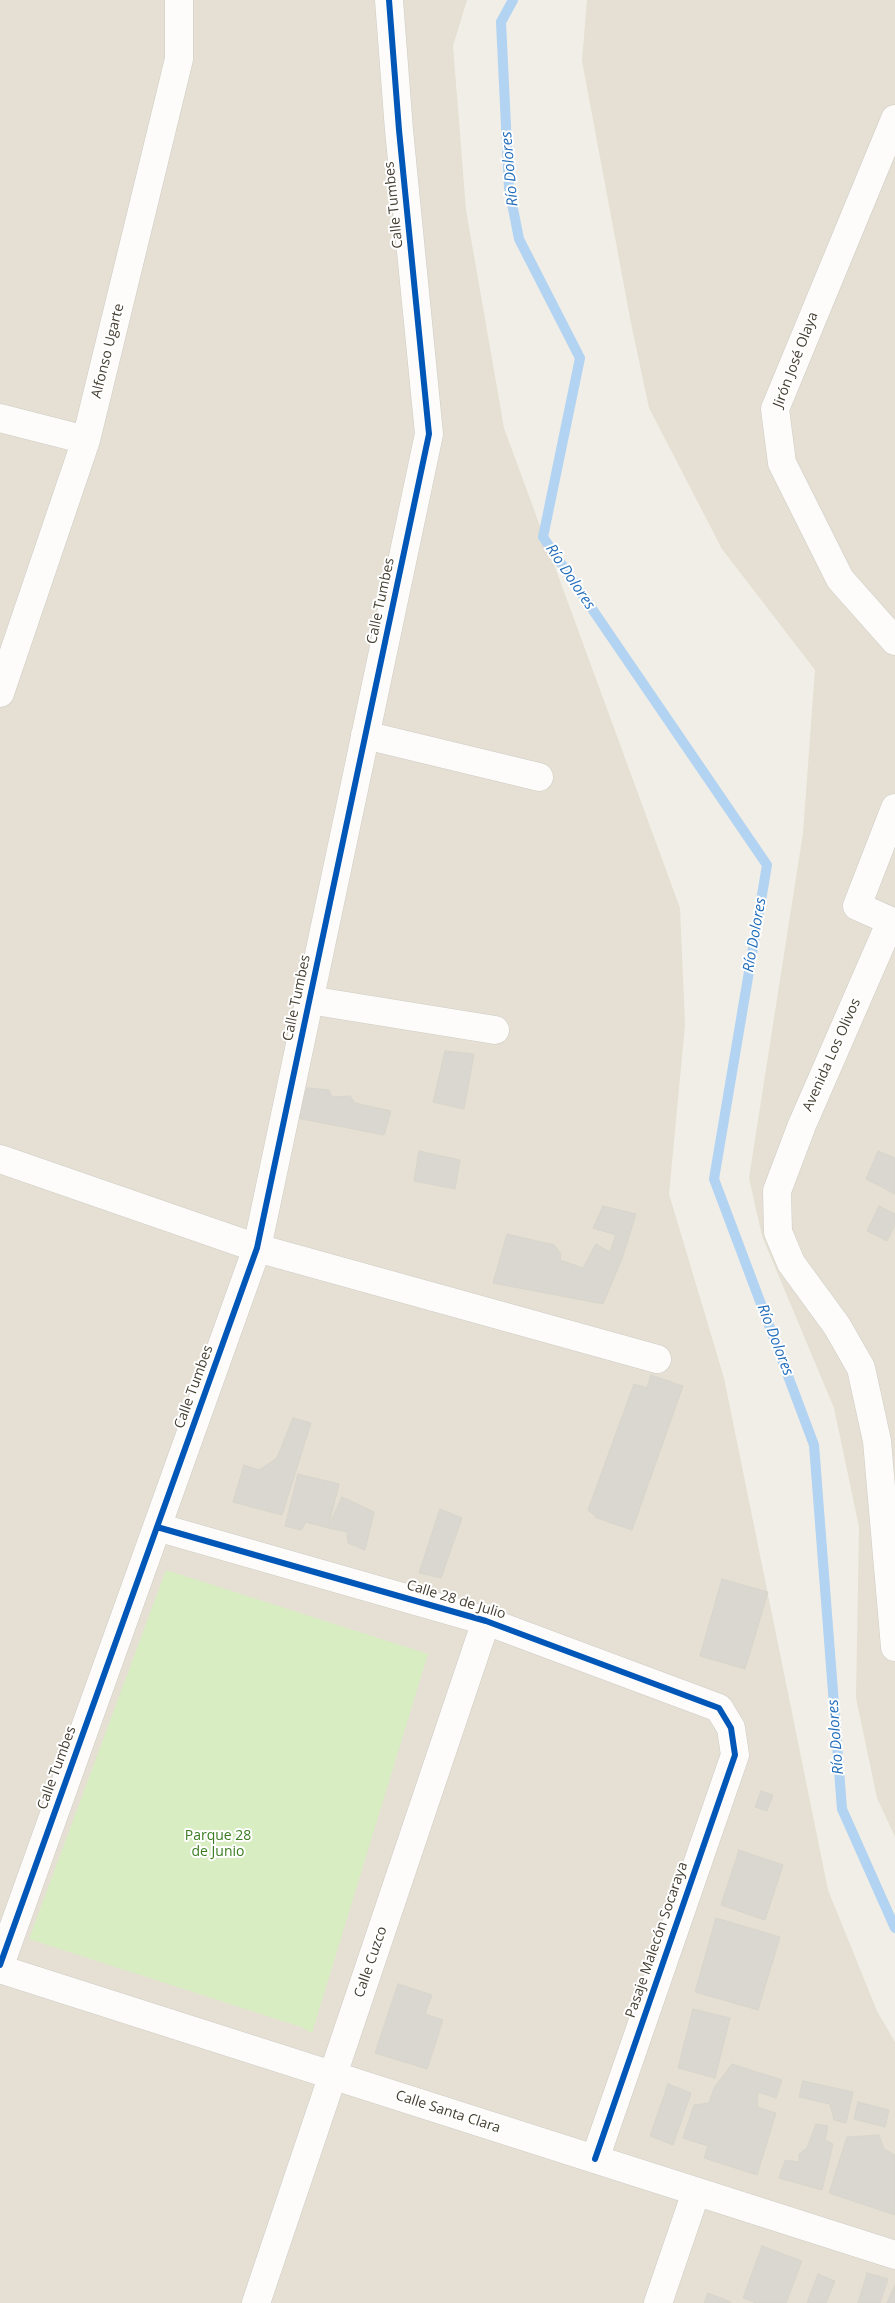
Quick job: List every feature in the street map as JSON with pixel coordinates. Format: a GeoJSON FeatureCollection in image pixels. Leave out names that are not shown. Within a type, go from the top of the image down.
{"type":"FeatureCollection","features":[{"type":"Feature","properties":{"kind":"street","name":"Alfonso Ugarte"},"geometry":{"type":"LineString","coordinates":[[0,693],[86,440],[179,59],[179,0]]}},
{"type":"Feature","properties":{"kind":"street","name":"Calle Tumbes"},"geometry":{"type":"LineString","coordinates":[[0,1964],[257,1248],[429,434],[399,130],[389,0]]}},
{"type":"Feature","properties":{"kind":"street","name":"Jirón José Olaya"},"geometry":{"type":"LineString","coordinates":[[895,119],[775,409],[782,463],[840,580],[895,641]]}},
{"type":"Feature","properties":{"kind":"street"},"geometry":{"type":"LineString","coordinates":[[0,418],[86,440]]}},
{"type":"Feature","properties":{"kind":"street"},"geometry":{"type":"LineString","coordinates":[[365,735],[539,777]]}},
{"type":"Feature","properties":{"kind":"street"},"geometry":{"type":"LineString","coordinates":[[893,922],[857,906],[895,808]]}},
{"type":"Feature","properties":{"kind":"street","name":"Avenida Los Olivos"},"geometry":{"type":"LineString","coordinates":[[893,922],[806,1116],[777,1191],[778,1232],[791,1263],[837,1326],[861,1368],[877,1441],[895,1647]]}},
{"type":"Feature","properties":{"kind":"street"},"geometry":{"type":"LineString","coordinates":[[310,1000],[495,1030]]}},
{"type":"Feature","properties":{"kind":"street"},"geometry":{"type":"LineString","coordinates":[[0,1159],[257,1248],[657,1359]]}},
{"type":"Feature","properties":{"kind":"street","name":"Calle 28 de Julio"},"geometry":{"type":"LineString","coordinates":[[157,1527],[486,1621],[719,1708],[731,1728]]}},
{"type":"Feature","properties":{"kind":"street","name":"Calle Cuzco"},"geometry":{"type":"LineString","coordinates":[[256,2303],[486,1621]]}},
{"type":"Feature","properties":{"kind":"street","name":"Pasaje Malecón Socaraya"},"geometry":{"type":"LineString","coordinates":[[595,2159],[735,1755],[731,1728]]}},
{"type":"Feature","properties":{"kind":"street","name":"Calle Santa Clara"},"geometry":{"type":"LineString","coordinates":[[0,1969],[895,2255]]}},
{"type":"Feature","properties":{"kind":"street"},"geometry":{"type":"LineString","coordinates":[[658,2303],[696,2192]]}},
{"type":"Feature","properties":{"kind":"shaded area"},"geometry":{"type":"Polygon","coordinates":[[[0,0],[467,0],[453,46],[466,210],[504,428],[680,908],[685,1025],[669,1194],[724,1378],[828,1890],[877,2011],[895,2042],[895,2303],[0,2303],[0,0]]]}},
{"type":"Feature","properties":{"kind":"shaded area"},"geometry":{"type":"Polygon","coordinates":[[[587,0],[895,0],[895,1837],[877,1798],[856,1698],[859,1527],[834,1408],[762,1236],[749,1178],[803,833],[815,670],[722,549],[649,408],[631,323],[582,61],[587,0]]]}},
{"type":"Feature","properties":{"kind":"green space","name":"Parque 28 de Junio"},"geometry":{"type":"Polygon","coordinates":[[[166,1570],[428,1654],[312,2033],[301,2027],[29,1939],[166,1570]]]}},
{"type":"Feature","properties":{"kind":"building"},"geometry":{"type":"Polygon","coordinates":[[[445,1051],[474,1054],[464,1109],[433,1102],[445,1051]]]}},
{"type":"Feature","properties":{"kind":"building"},"geometry":{"type":"Polygon","coordinates":[[[307,1088],[329,1090],[332,1097],[350,1096],[355,1103],[391,1111],[384,1135],[297,1118],[307,1088]]]}},
{"type":"Feature","properties":{"kind":"building"},"geometry":{"type":"Polygon","coordinates":[[[419,1151],[460,1160],[455,1189],[414,1181],[419,1151]]]}},
{"type":"Feature","properties":{"kind":"building"},"geometry":{"type":"Polygon","coordinates":[[[878,1151],[895,1158],[895,1194],[866,1179],[878,1151]]]}},
{"type":"Feature","properties":{"kind":"building"},"geometry":{"type":"Polygon","coordinates":[[[603,1206],[636,1214],[623,1256],[603,1304],[493,1283],[507,1234],[554,1245],[561,1254],[560,1260],[583,1268],[596,1244],[610,1252],[616,1235],[593,1228],[603,1206]]]}},
{"type":"Feature","properties":{"kind":"building"},"geometry":{"type":"Polygon","coordinates":[[[879,1206],[895,1214],[895,1225],[887,1241],[867,1231],[879,1206]]]}},
{"type":"Feature","properties":{"kind":"building"},"geometry":{"type":"Polygon","coordinates":[[[651,1375],[683,1386],[632,1530],[597,1518],[588,1510],[634,1384],[647,1388],[651,1375]]]}},
{"type":"Feature","properties":{"kind":"building"},"geometry":{"type":"Polygon","coordinates":[[[293,1418],[311,1423],[282,1515],[233,1502],[244,1465],[259,1470],[277,1458],[293,1418]]]}},
{"type":"Feature","properties":{"kind":"building"},"geometry":{"type":"Polygon","coordinates":[[[298,1474],[339,1484],[328,1528],[306,1522],[301,1530],[285,1526],[298,1474]]]}},
{"type":"Feature","properties":{"kind":"building"},"geometry":{"type":"Polygon","coordinates":[[[342,1497],[374,1512],[365,1550],[348,1543],[347,1532],[328,1528],[342,1497]]]}},
{"type":"Feature","properties":{"kind":"building"},"geometry":{"type":"Polygon","coordinates":[[[440,1509],[462,1518],[441,1578],[419,1573],[440,1509]]]}},
{"type":"Feature","properties":{"kind":"building"},"geometry":{"type":"Polygon","coordinates":[[[722,1579],[768,1592],[745,1669],[700,1656],[722,1579]]]}},
{"type":"Feature","properties":{"kind":"building"},"geometry":{"type":"Polygon","coordinates":[[[761,1791],[773,1795],[767,1811],[755,1807],[761,1791]]]}},
{"type":"Feature","properties":{"kind":"building"},"geometry":{"type":"Polygon","coordinates":[[[739,1850],[783,1865],[765,1920],[721,1905],[739,1850]]]}},
{"type":"Feature","properties":{"kind":"building"},"geometry":{"type":"Polygon","coordinates":[[[716,1918],[780,1937],[758,2010],[695,1992],[716,1918]]]}},
{"type":"Feature","properties":{"kind":"building"},"geometry":{"type":"Polygon","coordinates":[[[398,1984],[432,1995],[425,2014],[443,2020],[427,2069],[375,2053],[398,1984]]]}},
{"type":"Feature","properties":{"kind":"building"},"geometry":{"type":"Polygon","coordinates":[[[693,2009],[730,2018],[715,2078],[678,2068],[693,2009]]]}},
{"type":"Feature","properties":{"kind":"building"},"geometry":{"type":"Polygon","coordinates":[[[732,2064],[782,2080],[776,2098],[758,2092],[757,2107],[776,2113],[757,2175],[704,2158],[708,2146],[683,2138],[694,2105],[709,2103],[714,2088],[732,2064]]]}},
{"type":"Feature","properties":{"kind":"building"},"geometry":{"type":"Polygon","coordinates":[[[803,2081],[853,2092],[846,2123],[834,2120],[830,2104],[799,2097],[803,2081]]]}},
{"type":"Feature","properties":{"kind":"building"},"geometry":{"type":"Polygon","coordinates":[[[668,2084],[691,2093],[673,2145],[650,2136],[668,2084]]]}},
{"type":"Feature","properties":{"kind":"building"},"geometry":{"type":"Polygon","coordinates":[[[858,2102],[889,2110],[885,2127],[854,2119],[858,2102]]]}},
{"type":"Feature","properties":{"kind":"building"},"geometry":{"type":"Polygon","coordinates":[[[816,2124],[828,2126],[825,2140],[833,2144],[822,2190],[779,2178],[785,2160],[799,2162],[799,2154],[807,2148],[816,2124]]]}},
{"type":"Feature","properties":{"kind":"building"},"geometry":{"type":"Polygon","coordinates":[[[879,2135],[884,2149],[895,2155],[895,2215],[829,2193],[847,2137],[879,2135]]]}},
{"type":"Feature","properties":{"kind":"building"},"geometry":{"type":"Polygon","coordinates":[[[762,2246],[802,2261],[786,2303],[756,2303],[743,2298],[762,2246]]]}},
{"type":"Feature","properties":{"kind":"building"},"geometry":{"type":"Polygon","coordinates":[[[867,2273],[888,2279],[880,2303],[858,2303],[867,2273]]]}},
{"type":"Feature","properties":{"kind":"building"},"geometry":{"type":"Polygon","coordinates":[[[818,2274],[835,2281],[826,2303],[807,2303],[818,2274]]]}},
{"type":"Feature","properties":{"kind":"building"},"geometry":{"type":"Polygon","coordinates":[[[895,2285],[895,2303],[887,2303],[895,2285]]]}},
{"type":"Feature","properties":{"kind":"building"},"geometry":{"type":"Polygon","coordinates":[[[708,2293],[731,2302],[704,2303],[708,2293]]]}},
{"type":"Feature","properties":{"kind":"waterway","name":"Río Dolores"},"geometry":{"type":"LineString","coordinates":[[513,0],[501,22],[509,188],[519,239],[580,358],[543,537],[767,865],[714,1179],[814,1445],[842,1809],[895,1928]]}},
{"type":"Feature","properties":{"kind":"cycle path"},"geometry":{"type":"LineString","coordinates":[[0,1965],[257,1248],[429,434],[399,130],[389,0]]}},
{"type":"Feature","properties":{"kind":"cycle path"},"geometry":{"type":"LineString","coordinates":[[157,1527],[486,1621],[719,1708],[731,1728],[735,1755],[595,2159]]}}]}
